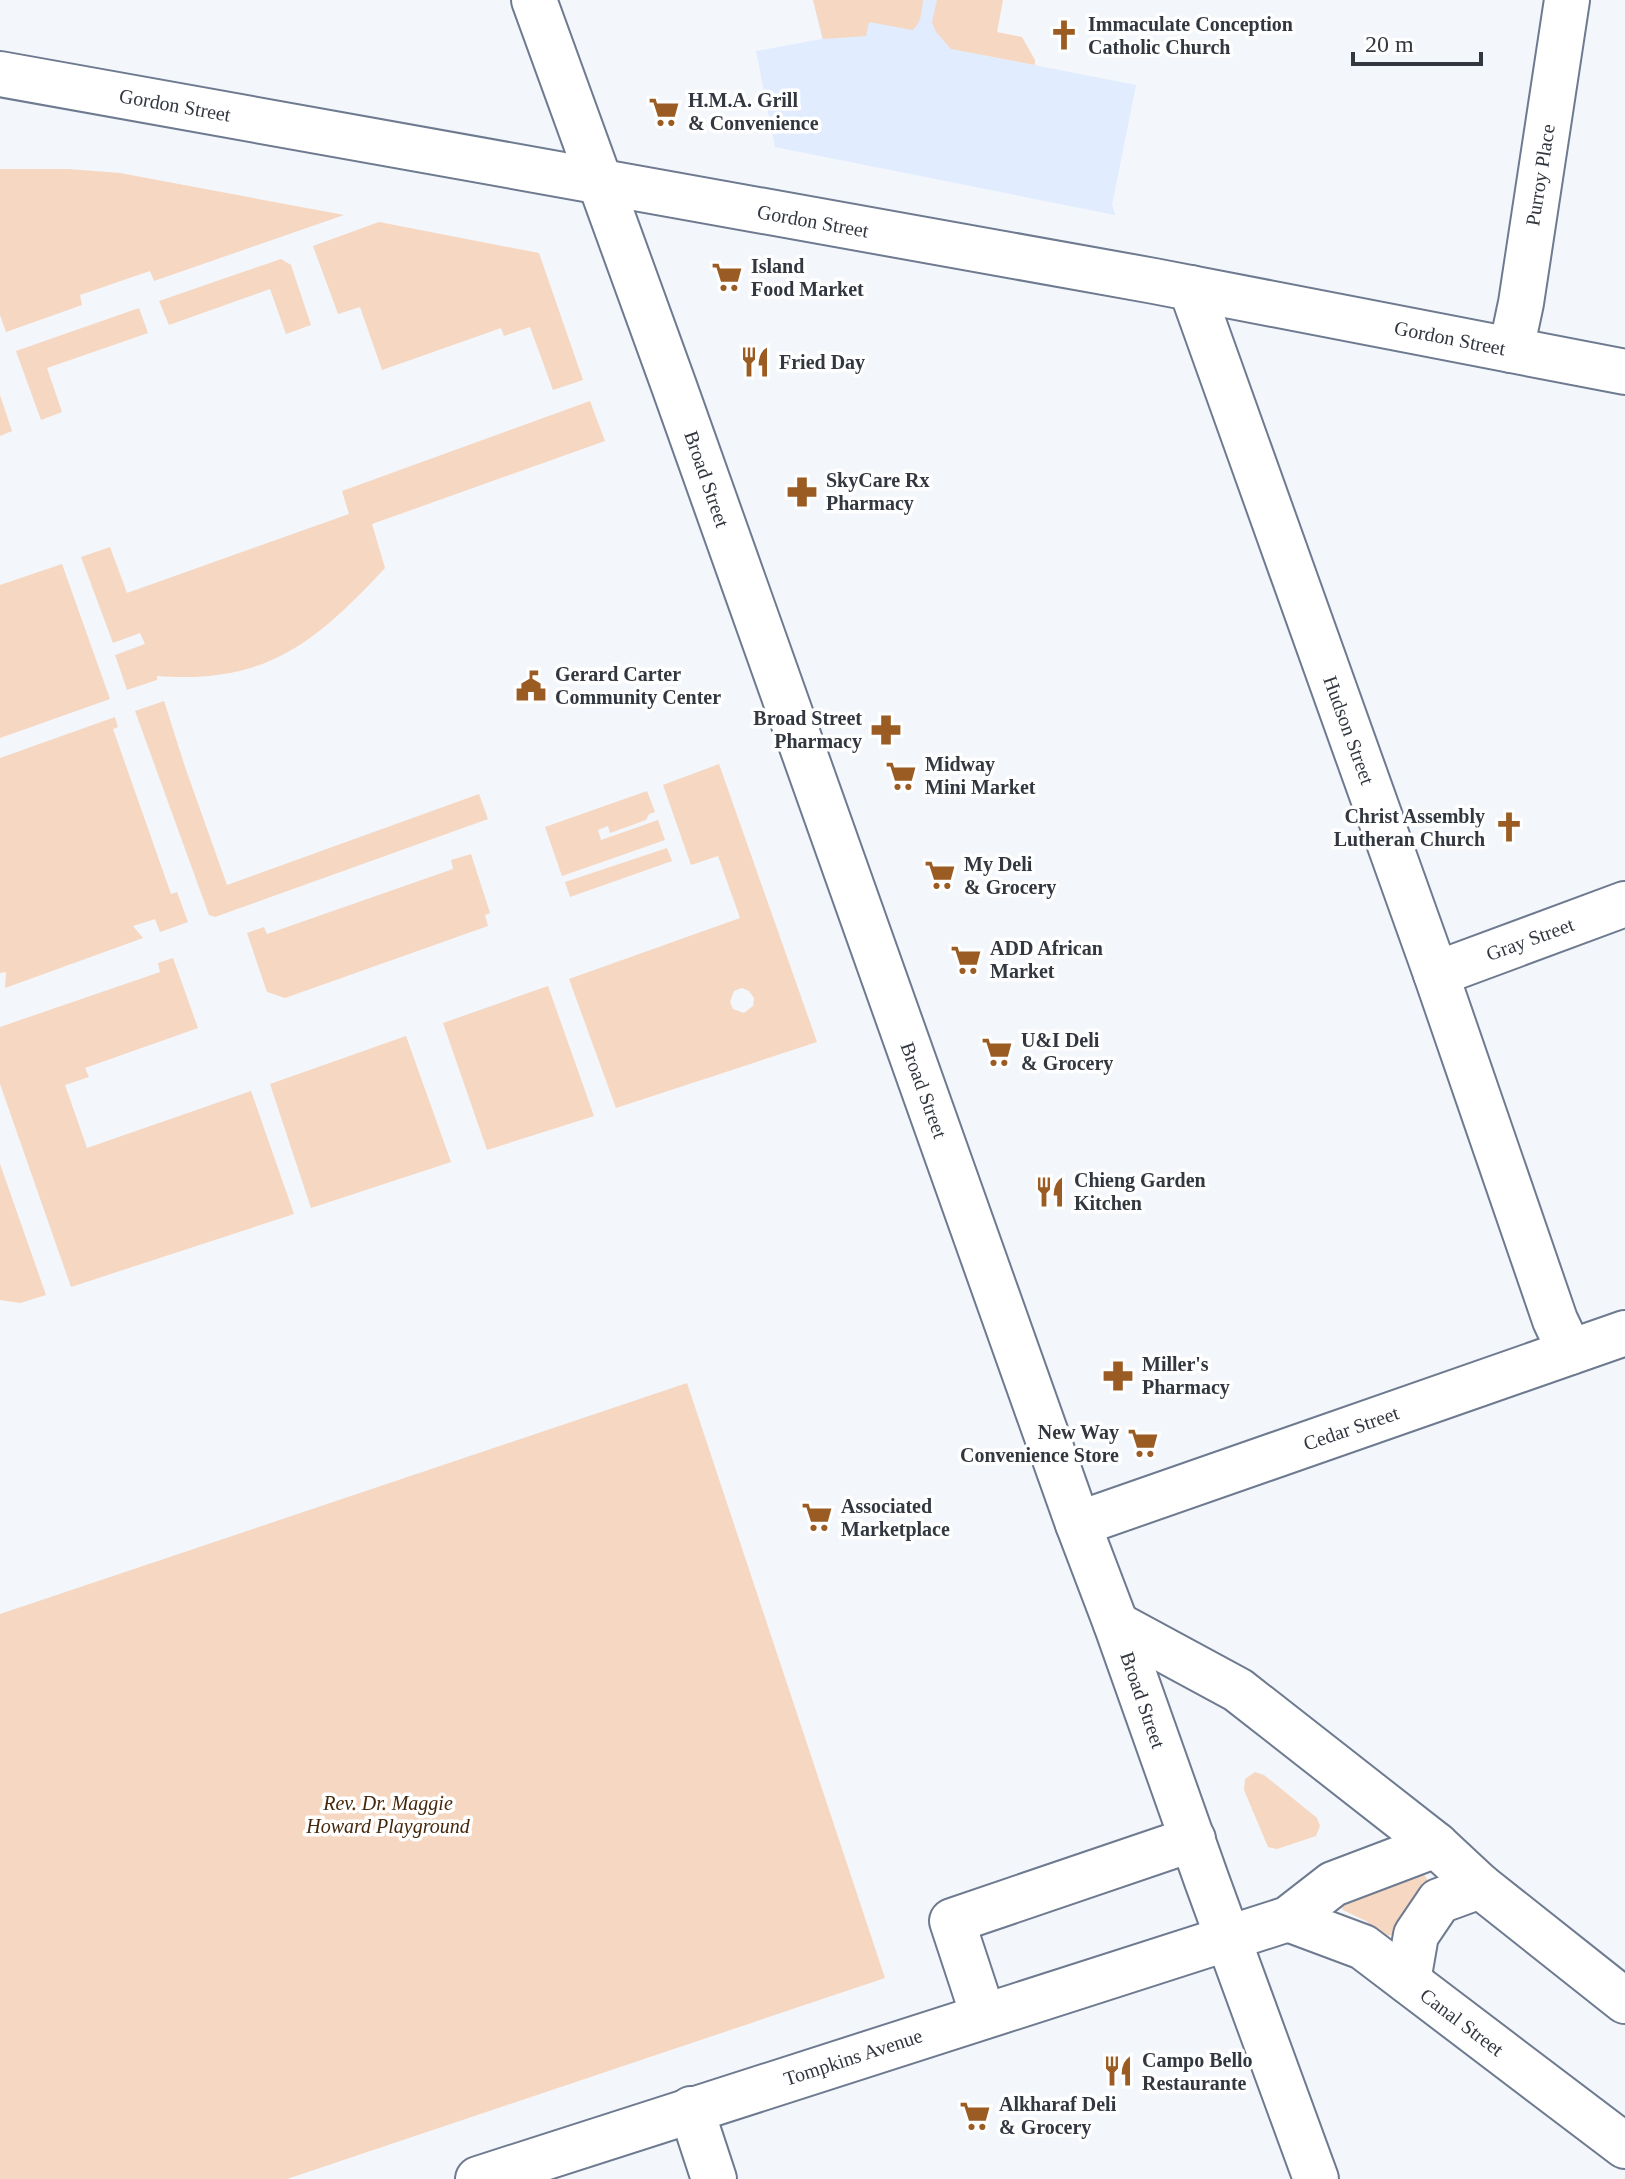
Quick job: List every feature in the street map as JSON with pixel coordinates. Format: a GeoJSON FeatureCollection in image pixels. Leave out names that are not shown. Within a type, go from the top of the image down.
{"type":"FeatureCollection","features":[{"type":"Feature","properties":{"kind":"street","name":"Broad Street"},"geometry":{"type":"LineString","coordinates":[[534,0],[1078,1524],[1316,2179]]}},
{"type":"Feature","properties":{"kind":"street","name":"Purroy Place"},"geometry":{"type":"LineString","coordinates":[[1511,350],[1521,303],[1567,0]]}},
{"type":"Feature","properties":{"kind":"street","name":"Gordon Street"},"geometry":{"type":"LineString","coordinates":[[0,74],[1191,288],[1625,372]]}},
{"type":"Feature","properties":{"kind":"street","name":"Hudson Street"},"geometry":{"type":"LineString","coordinates":[[1191,288],[1436,974],[1555,1320],[1570,1352]]}},
{"type":"Feature","properties":{"kind":"street","name":"Gray Street"},"geometry":{"type":"LineString","coordinates":[[1436,974],[1625,904]]}},
{"type":"Feature","properties":{"kind":"street","name":"Cedar Street"},"geometry":{"type":"LineString","coordinates":[[1078,1524],[1570,1352],[1622,1340]]}},
{"type":"Feature","properties":{"kind":"street"},"geometry":{"type":"LineString","coordinates":[[1116,1624],[1238,1690],[1436,1845],[1480,1886],[1625,2001]]}},
{"type":"Feature","properties":{"kind":"street"},"geometry":{"type":"LineString","coordinates":[[983,2015],[952,1921],[1193,1839]]}},
{"type":"Feature","properties":{"kind":"street"},"geometry":{"type":"LineString","coordinates":[[1229,1936],[1288,1919],[1333,1884],[1436,1845]]}},
{"type":"Feature","properties":{"kind":"street"},"geometry":{"type":"LineString","coordinates":[[1408,1981],[1416,1935],[1439,1901],[1480,1886]]}},
{"type":"Feature","properties":{"kind":"street","name":"Canal Street"},"geometry":{"type":"LineString","coordinates":[[1288,1919],[1363,1947],[1625,2146]]}},
{"type":"Feature","properties":{"kind":"street","name":"Tompkins Avenue"},"geometry":{"type":"LineString","coordinates":[[478,2179],[1229,1936]]}},
{"type":"Feature","properties":{"kind":"street"},"geometry":{"type":"LineString","coordinates":[[691,2109],[714,2179]]}},
{"type":"Feature","properties":{"kind":"shaded area"},"geometry":{"type":"Polygon","coordinates":[[[813,0],[966,0],[957,50],[1136,85],[1112,205],[1115,215],[775,147],[756,51],[822,39],[813,0]]]}},
{"type":"Feature","properties":{"kind":"green space"},"geometry":{"type":"Polygon","coordinates":[[[813,0],[923,0],[919,21],[912,30],[869,22],[866,36],[823,39],[813,0]]]}},
{"type":"Feature","properties":{"kind":"green space"},"geometry":{"type":"Polygon","coordinates":[[[937,0],[1003,0],[997,32],[1022,37],[1035,65],[951,49],[936,32],[932,22],[937,0]]]}},
{"type":"Feature","properties":{"kind":"green space"},"geometry":{"type":"Polygon","coordinates":[[[0,169],[120,173],[344,215],[154,281],[150,271],[80,295],[82,305],[6,332],[0,315],[0,169]]]}},
{"type":"Feature","properties":{"kind":"green space"},"geometry":{"type":"Polygon","coordinates":[[[379,222],[539,253],[583,380],[553,390],[530,327],[504,336],[501,328],[382,370],[360,307],[338,314],[313,246],[379,222]]]}},
{"type":"Feature","properties":{"kind":"green space"},"geometry":{"type":"Polygon","coordinates":[[[281,259],[291,265],[311,325],[286,334],[270,289],[169,325],[159,301],[281,259]]]}},
{"type":"Feature","properties":{"kind":"green space"},"geometry":{"type":"Polygon","coordinates":[[[139,308],[148,333],[47,368],[62,412],[41,420],[16,351],[139,308]]]}},
{"type":"Feature","properties":{"kind":"green space"},"geometry":{"type":"Polygon","coordinates":[[[0,395],[12,431],[0,436],[0,395]]]}},
{"type":"Feature","properties":{"kind":"green space"},"geometry":{"type":"Polygon","coordinates":[[[590,401],[605,441],[372,524],[385,568],[335,618],[285,654],[229,673],[195,677],[157,676],[157,680],[127,690],[115,655],[145,644],[140,633],[113,643],[81,557],[110,547],[127,593],[349,514],[342,491],[590,401]]]}},
{"type":"Feature","properties":{"kind":"green space"},"geometry":{"type":"Polygon","coordinates":[[[62,564],[110,699],[0,738],[0,585],[62,564]]]}},
{"type":"Feature","properties":{"kind":"green space"},"geometry":{"type":"Polygon","coordinates":[[[164,701],[227,885],[479,794],[488,819],[215,917],[209,915],[135,711],[164,701]]]}},
{"type":"Feature","properties":{"kind":"green space"},"geometry":{"type":"Polygon","coordinates":[[[115,717],[118,727],[113,729],[171,894],[177,892],[188,922],[160,932],[155,919],[133,926],[143,938],[5,988],[6,972],[0,973],[0,758],[115,717]]]}},
{"type":"Feature","properties":{"kind":"green space"},"geometry":{"type":"Polygon","coordinates":[[[719,764],[817,1042],[616,1108],[569,979],[740,918],[718,856],[691,865],[663,785],[719,764]],[[742,988],[734,991],[730,1002],[733,1009],[744,1013],[753,1006],[754,998],[742,988]]]}},
{"type":"Feature","properties":{"kind":"green space"},"geometry":{"type":"Polygon","coordinates":[[[647,791],[655,812],[649,814],[646,820],[610,833],[608,826],[598,830],[601,840],[658,820],[665,840],[562,876],[545,827],[647,791]]]}},
{"type":"Feature","properties":{"kind":"green space"},"geometry":{"type":"Polygon","coordinates":[[[667,848],[672,861],[570,897],[565,882],[667,848]]]}},
{"type":"Feature","properties":{"kind":"green space"},"geometry":{"type":"Polygon","coordinates":[[[471,854],[490,913],[485,915],[488,926],[285,998],[267,992],[247,933],[264,927],[267,934],[453,869],[451,860],[471,854]]]}},
{"type":"Feature","properties":{"kind":"green space"},"geometry":{"type":"Polygon","coordinates":[[[173,958],[198,1028],[85,1068],[89,1077],[65,1085],[87,1148],[251,1091],[294,1214],[71,1287],[0,1084],[0,1027],[160,972],[158,963],[173,958]]]}},
{"type":"Feature","properties":{"kind":"green space"},"geometry":{"type":"Polygon","coordinates":[[[548,986],[594,1116],[487,1150],[443,1023],[548,986]]]}},
{"type":"Feature","properties":{"kind":"green space"},"geometry":{"type":"Polygon","coordinates":[[[406,1036],[451,1162],[311,1208],[270,1084],[406,1036]]]}},
{"type":"Feature","properties":{"kind":"green space"},"geometry":{"type":"Polygon","coordinates":[[[0,1164],[46,1295],[20,1303],[0,1300],[0,1164]]]}},
{"type":"Feature","properties":{"kind":"green space","name":"Rev. Dr. Maggie Howard Playground"},"geometry":{"type":"Polygon","coordinates":[[[687,1383],[885,1978],[287,2179],[0,2179],[0,1614],[687,1383]]]}},
{"type":"Feature","properties":{"kind":"green space"},"geometry":{"type":"Polygon","coordinates":[[[1255,1772],[1264,1775],[1317,1818],[1320,1826],[1316,1836],[1277,1849],[1268,1847],[1244,1790],[1245,1779],[1255,1772]]]}},
{"type":"Feature","properties":{"kind":"green space"},"geometry":{"type":"Polygon","coordinates":[[[1423,1873],[1427,1879],[1425,1887],[1392,1935],[1379,1933],[1366,1921],[1343,1910],[1339,1902],[1423,1873]]]}},
{"type":"Feature","properties":{"kind":"place","name":"Immaculate Conception Catholic Church"},"geometry":{"type":"Point","coordinates":[1064,35]}},
{"type":"Feature","properties":{"kind":"place","name":"H.M.A. Grill & Convenience"},"geometry":{"type":"Point","coordinates":[664,112]}},
{"type":"Feature","properties":{"kind":"place","name":"Island Food Market"},"geometry":{"type":"Point","coordinates":[727,277]}},
{"type":"Feature","properties":{"kind":"place","name":"Fried Day"},"geometry":{"type":"Point","coordinates":[755,362]}},
{"type":"Feature","properties":{"kind":"place","name":"SkyCare Rx Pharmacy"},"geometry":{"type":"Point","coordinates":[802,492]}},
{"type":"Feature","properties":{"kind":"place","name":"Gerard Carter Community Center"},"geometry":{"type":"Point","coordinates":[531,686]}},
{"type":"Feature","properties":{"kind":"place","name":"Broad Street Pharmacy"},"geometry":{"type":"Point","coordinates":[886,730]}},
{"type":"Feature","properties":{"kind":"place","name":"Midway Mini Market"},"geometry":{"type":"Point","coordinates":[901,776]}},
{"type":"Feature","properties":{"kind":"place","name":"Christ Assembly Lutheran Church"},"geometry":{"type":"Point","coordinates":[1509,827]}},
{"type":"Feature","properties":{"kind":"place","name":"My Deli & Grocery"},"geometry":{"type":"Point","coordinates":[940,875]}},
{"type":"Feature","properties":{"kind":"place","name":"ADD African Market"},"geometry":{"type":"Point","coordinates":[966,960]}},
{"type":"Feature","properties":{"kind":"place","name":"U&I Deli & Grocery"},"geometry":{"type":"Point","coordinates":[997,1052]}},
{"type":"Feature","properties":{"kind":"place","name":"Chieng Garden Kitchen"},"geometry":{"type":"Point","coordinates":[1050,1192]}},
{"type":"Feature","properties":{"kind":"place","name":"Miller's Pharmacy"},"geometry":{"type":"Point","coordinates":[1118,1376]}},
{"type":"Feature","properties":{"kind":"place","name":"New Way Convenience Store"},"geometry":{"type":"Point","coordinates":[1143,1443]}},
{"type":"Feature","properties":{"kind":"place","name":"Associated Marketplace"},"geometry":{"type":"Point","coordinates":[817,1517]}},
{"type":"Feature","properties":{"kind":"place","name":"Campo Bello Restaurante"},"geometry":{"type":"Point","coordinates":[1118,2071]}},
{"type":"Feature","properties":{"kind":"place","name":"Alkharaf Deli & Grocery"},"geometry":{"type":"Point","coordinates":[975,2116]}}]}
